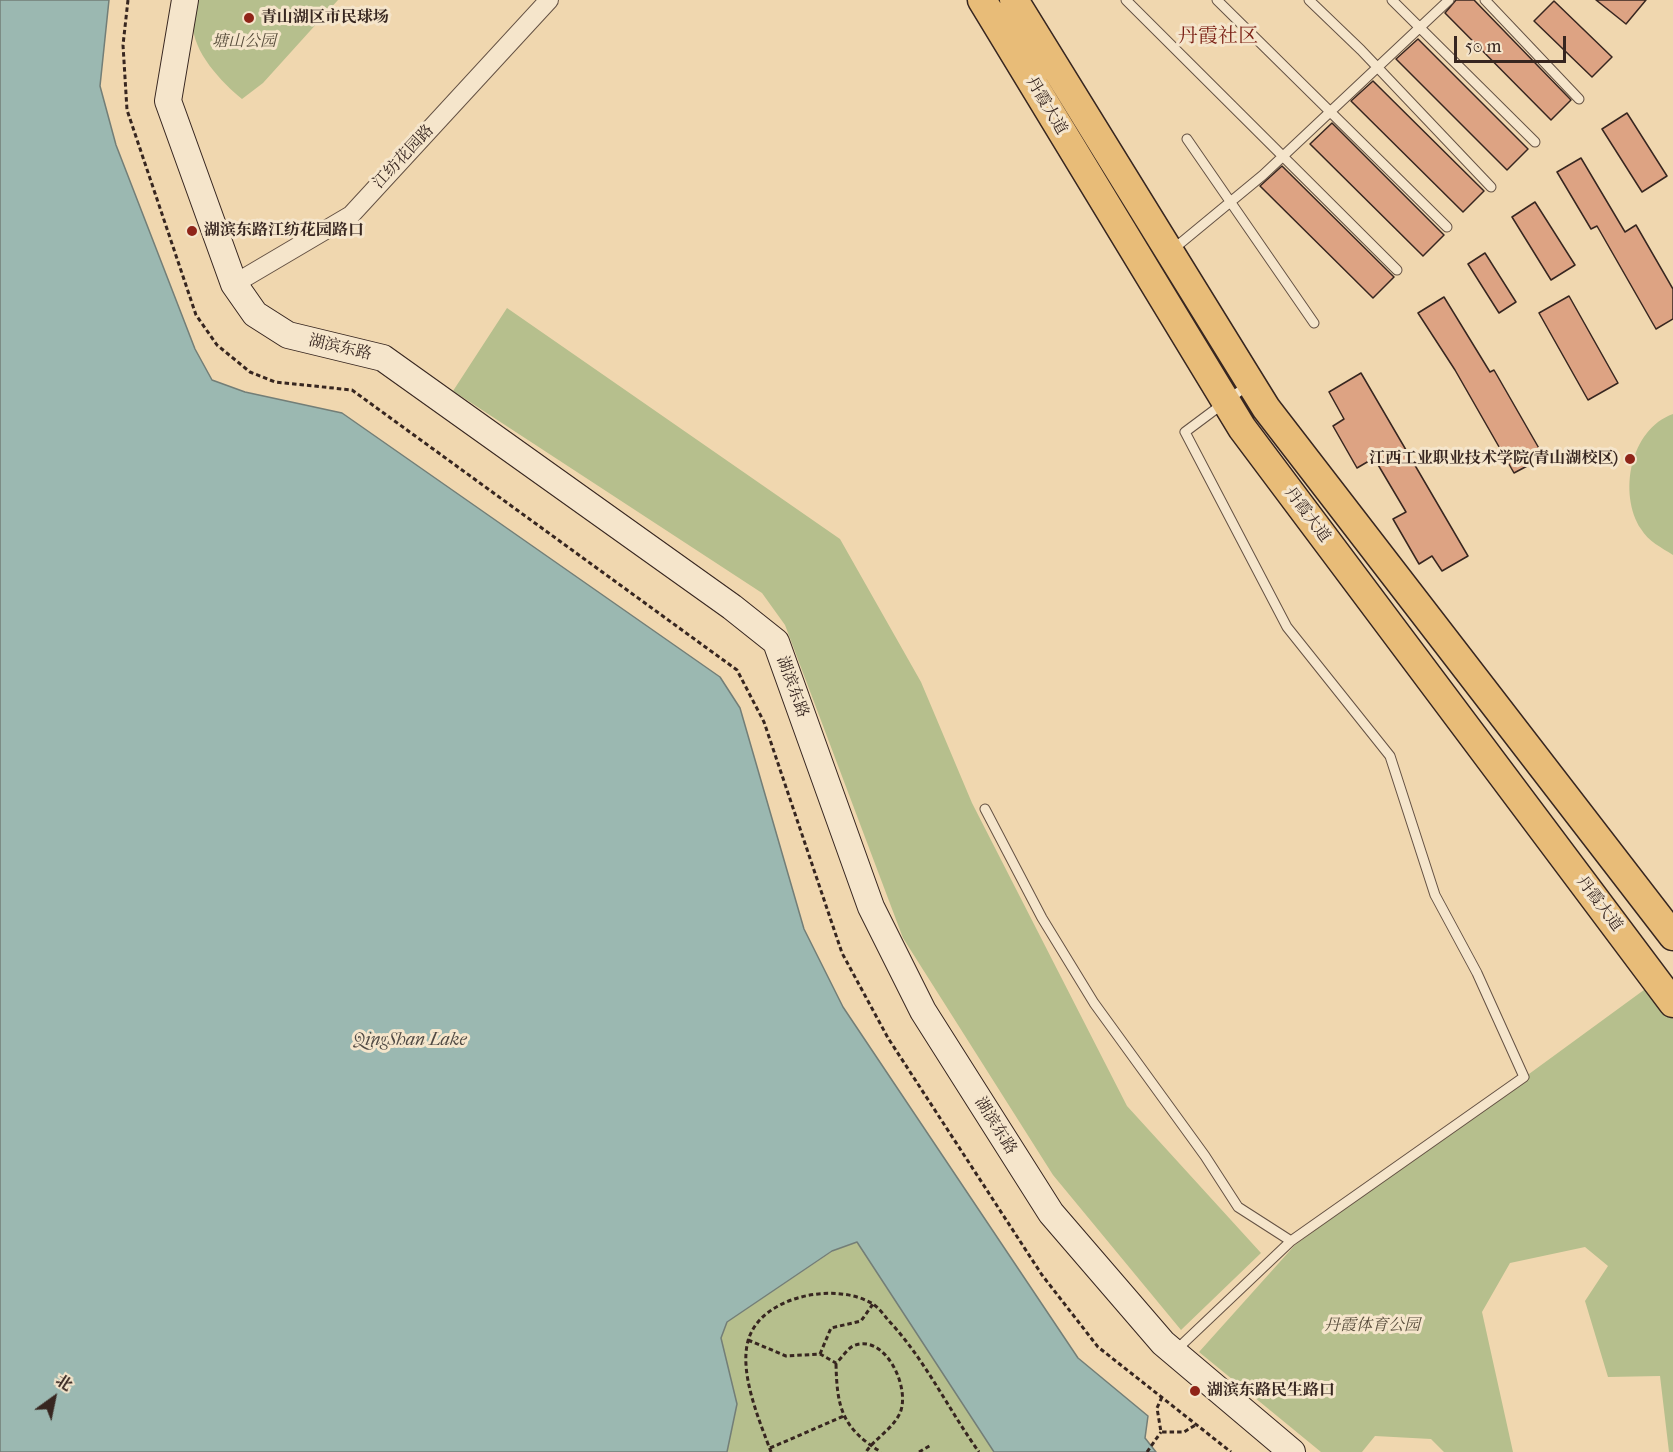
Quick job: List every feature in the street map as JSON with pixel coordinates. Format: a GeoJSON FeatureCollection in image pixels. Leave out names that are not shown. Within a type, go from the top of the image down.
{"type":"FeatureCollection","features":[{"type":"Feature","properties":{"kind":"main road","name":"丹霞大道"},"geometry":{"type":"LineString","coordinates":[[982,0],[1242,428],[1673,1002]]}},
{"type":"Feature","properties":{"kind":"main road","name":"丹霞大道"},"geometry":{"type":"LineString","coordinates":[[1014,0],[1266,408],[1673,936]]}},
{"type":"Feature","properties":{"kind":"street","name":"湖滨东路"},"geometry":{"type":"LineString","coordinates":[[184,0],[168,101],[234,284],[255,314],[288,335],[383,358],[732,607],[776,642],[871,907],[923,1011],[1051,1213],[1162,1343],[1292,1452]]}},
{"type":"Feature","properties":{"kind":"street","name":"江纺花园路"},"geometry":{"type":"LineString","coordinates":[[234,284],[351,215],[549,0]]}},
{"type":"Feature","properties":{"kind":"lane"},"geometry":{"type":"LineString","coordinates":[[1126,0],[1397,270]]}},
{"type":"Feature","properties":{"kind":"lane"},"geometry":{"type":"LineString","coordinates":[[1217,0],[1447,226]]}},
{"type":"Feature","properties":{"kind":"lane"},"geometry":{"type":"LineString","coordinates":[[1309,0],[1377,67],[1491,187]]}},
{"type":"Feature","properties":{"kind":"lane"},"geometry":{"type":"LineString","coordinates":[[1392,0],[1535,141]]}},
{"type":"Feature","properties":{"kind":"lane"},"geometry":{"type":"LineString","coordinates":[[1169,252],[1283,156],[1449,0]]}},
{"type":"Feature","properties":{"kind":"lane"},"geometry":{"type":"LineString","coordinates":[[1485,0],[1579,99]]}},
{"type":"Feature","properties":{"kind":"lane"},"geometry":{"type":"LineString","coordinates":[[1186,139],[1314,323]]}},
{"type":"Feature","properties":{"kind":"lane"},"geometry":{"type":"LineString","coordinates":[[1174,1353],[1291,1241],[1524,1077],[1477,973],[1435,895],[1390,756],[1287,627],[1185,432],[1250,383]]}},
{"type":"Feature","properties":{"kind":"lane"},"geometry":{"type":"LineString","coordinates":[[985,809],[1042,918],[1094,1003],[1205,1156],[1238,1207],[1291,1241]]}},
{"type":"Feature","properties":{"kind":"path"},"geometry":{"type":"LineString","coordinates":[[128,0],[123,45],[127,110],[196,315],[217,345],[249,372],[275,382],[352,390],[737,670],[764,722],[842,953],[888,1038],[1042,1275],[1098,1347],[1231,1452]]}},
{"type":"Feature","properties":{"kind":"path"},"geometry":{"type":"LineString","coordinates":[[844,1416],[770,1450],[752,1396],[746,1360],[748,1340],[762,1319],[791,1299],[837,1292],[873,1304],[905,1338],[979,1452]]}},
{"type":"Feature","properties":{"kind":"path"},"geometry":{"type":"LineString","coordinates":[[820,1354],[831,1328],[861,1321],[873,1304]]}},
{"type":"Feature","properties":{"kind":"path"},"geometry":{"type":"LineString","coordinates":[[748,1340],[786,1356],[820,1354],[836,1363]]}},
{"type":"Feature","properties":{"kind":"path"},"geometry":{"type":"LineString","coordinates":[[866,1452],[870,1445],[887,1431],[900,1413],[903,1388],[896,1368],[881,1352],[869,1344],[852,1346],[836,1363],[837,1391],[850,1428],[870,1445],[881,1452]]}},
{"type":"Feature","properties":{"kind":"path"},"geometry":{"type":"LineString","coordinates":[[1147,1452],[1161,1432],[1157,1407],[1162,1397]]}},
{"type":"Feature","properties":{"kind":"path"},"geometry":{"type":"LineString","coordinates":[[1161,1432],[1184,1432],[1197,1424]]}},
{"type":"Feature","properties":{"kind":"path"},"geometry":{"type":"LineString","coordinates":[[919,1452],[931,1445]]}},
{"type":"Feature","properties":{"kind":"green space","name":"塘山公园"},"geometry":{"type":"Polygon","coordinates":[[[197,0],[338,0],[263,83],[242,99],[217,75],[197,45],[193,18],[197,0]]]}},
{"type":"Feature","properties":{"kind":"green space"},"geometry":{"type":"Polygon","coordinates":[[[507,308],[840,539],[921,682],[972,803],[1127,1106],[1261,1253],[1181,1330],[1053,1175],[903,938],[785,625],[762,593],[453,391],[507,308]]]}},
{"type":"Feature","properties":{"kind":"green space"},"geometry":{"type":"Polygon","coordinates":[[[1673,414],[1673,555],[1651,541],[1641,529],[1634,515],[1630,498],[1630,481],[1632,464],[1647,433],[1658,422],[1673,414]]]}},
{"type":"Feature","properties":{"kind":"green space","name":"丹霞体育公园"},"geometry":{"type":"Polygon","coordinates":[[[1648,987],[1673,1019],[1673,1452],[1669,1452],[1660,1376],[1608,1377],[1585,1301],[1608,1266],[1585,1247],[1510,1263],[1482,1312],[1513,1452],[1444,1452],[1431,1439],[1375,1436],[1362,1452],[1321,1452],[1199,1352],[1295,1245],[1648,987]]]}},
{"type":"Feature","properties":{"kind":"green space"},"geometry":{"type":"Polygon","coordinates":[[[857,1242],[994,1452],[727,1452],[737,1404],[721,1338],[727,1322],[833,1251],[857,1242]]]}},
{"type":"Feature","properties":{"kind":"water","name":"QingShan Lake"},"geometry":{"type":"Polygon","coordinates":[[[0,0],[109,0],[100,86],[116,145],[195,349],[212,380],[245,392],[342,413],[720,677],[740,708],[804,929],[843,1007],[1078,1358],[1148,1416],[1145,1438],[1156,1452],[994,1452],[857,1242],[832,1251],[727,1322],[721,1338],[737,1404],[727,1452],[0,1452],[0,0]]]}},
{"type":"Feature","properties":{"kind":"building"},"geometry":{"type":"Polygon","coordinates":[[[1456,0],[1474,0],[1571,100],[1551,120],[1445,13],[1456,0]]]}},
{"type":"Feature","properties":{"kind":"building"},"geometry":{"type":"Polygon","coordinates":[[[1596,0],[1646,0],[1626,24],[1596,0]]]}},
{"type":"Feature","properties":{"kind":"building"},"geometry":{"type":"Polygon","coordinates":[[[1554,1],[1612,57],[1592,77],[1534,21],[1554,1]]]}},
{"type":"Feature","properties":{"kind":"building"},"geometry":{"type":"Polygon","coordinates":[[[1418,39],[1528,149],[1507,170],[1396,59],[1418,39]]]}},
{"type":"Feature","properties":{"kind":"building"},"geometry":{"type":"Polygon","coordinates":[[[1373,81],[1484,191],[1463,212],[1351,101],[1373,81]]]}},
{"type":"Feature","properties":{"kind":"building"},"geometry":{"type":"Polygon","coordinates":[[[1627,113],[1667,176],[1642,192],[1602,129],[1627,113]]]}},
{"type":"Feature","properties":{"kind":"building"},"geometry":{"type":"Polygon","coordinates":[[[1332,123],[1444,235],[1423,256],[1310,144],[1332,123]]]}},
{"type":"Feature","properties":{"kind":"building"},"geometry":{"type":"Polygon","coordinates":[[[1581,158],[1625,232],[1636,225],[1673,289],[1673,319],[1656,329],[1597,226],[1591,229],[1557,172],[1581,158]]]}},
{"type":"Feature","properties":{"kind":"building"},"geometry":{"type":"Polygon","coordinates":[[[1282,166],[1394,277],[1373,298],[1260,186],[1282,166]]]}},
{"type":"Feature","properties":{"kind":"building"},"geometry":{"type":"Polygon","coordinates":[[[1535,202],[1575,265],[1551,280],[1512,217],[1535,202]]]}},
{"type":"Feature","properties":{"kind":"building"},"geometry":{"type":"Polygon","coordinates":[[[1485,253],[1516,302],[1499,313],[1468,264],[1485,253]]]}},
{"type":"Feature","properties":{"kind":"building"},"geometry":{"type":"Polygon","coordinates":[[[1569,296],[1618,383],[1588,400],[1539,313],[1569,296]]]}},
{"type":"Feature","properties":{"kind":"building"},"geometry":{"type":"Polygon","coordinates":[[[1444,297],[1490,372],[1494,370],[1544,457],[1514,473],[1455,370],[1418,313],[1444,297]]]}},
{"type":"Feature","properties":{"kind":"building"},"geometry":{"type":"Polygon","coordinates":[[[1361,373],[1468,556],[1442,571],[1432,556],[1419,564],[1393,519],[1406,512],[1374,458],[1357,468],[1333,426],[1344,419],[1329,392],[1361,373]]]}},
{"type":"Feature","properties":{"kind":"place","name":"青山湖区市民球场"},"geometry":{"type":"Point","coordinates":[249,18]}},
{"type":"Feature","properties":{"kind":"place","name":"湖滨东路江纺花园路口"},"geometry":{"type":"Point","coordinates":[192,231]}},
{"type":"Feature","properties":{"kind":"place","name":"江西工业职业技术学院(青山湖校区)"},"geometry":{"type":"Point","coordinates":[1630,459]}},
{"type":"Feature","properties":{"kind":"place","name":"湖滨东路民生路口"},"geometry":{"type":"Point","coordinates":[1195,1391]}},
{"type":"Feature","properties":{"kind":"district","name":"丹霞社区"},"geometry":{"type":"Point","coordinates":[1218,37]}}]}
